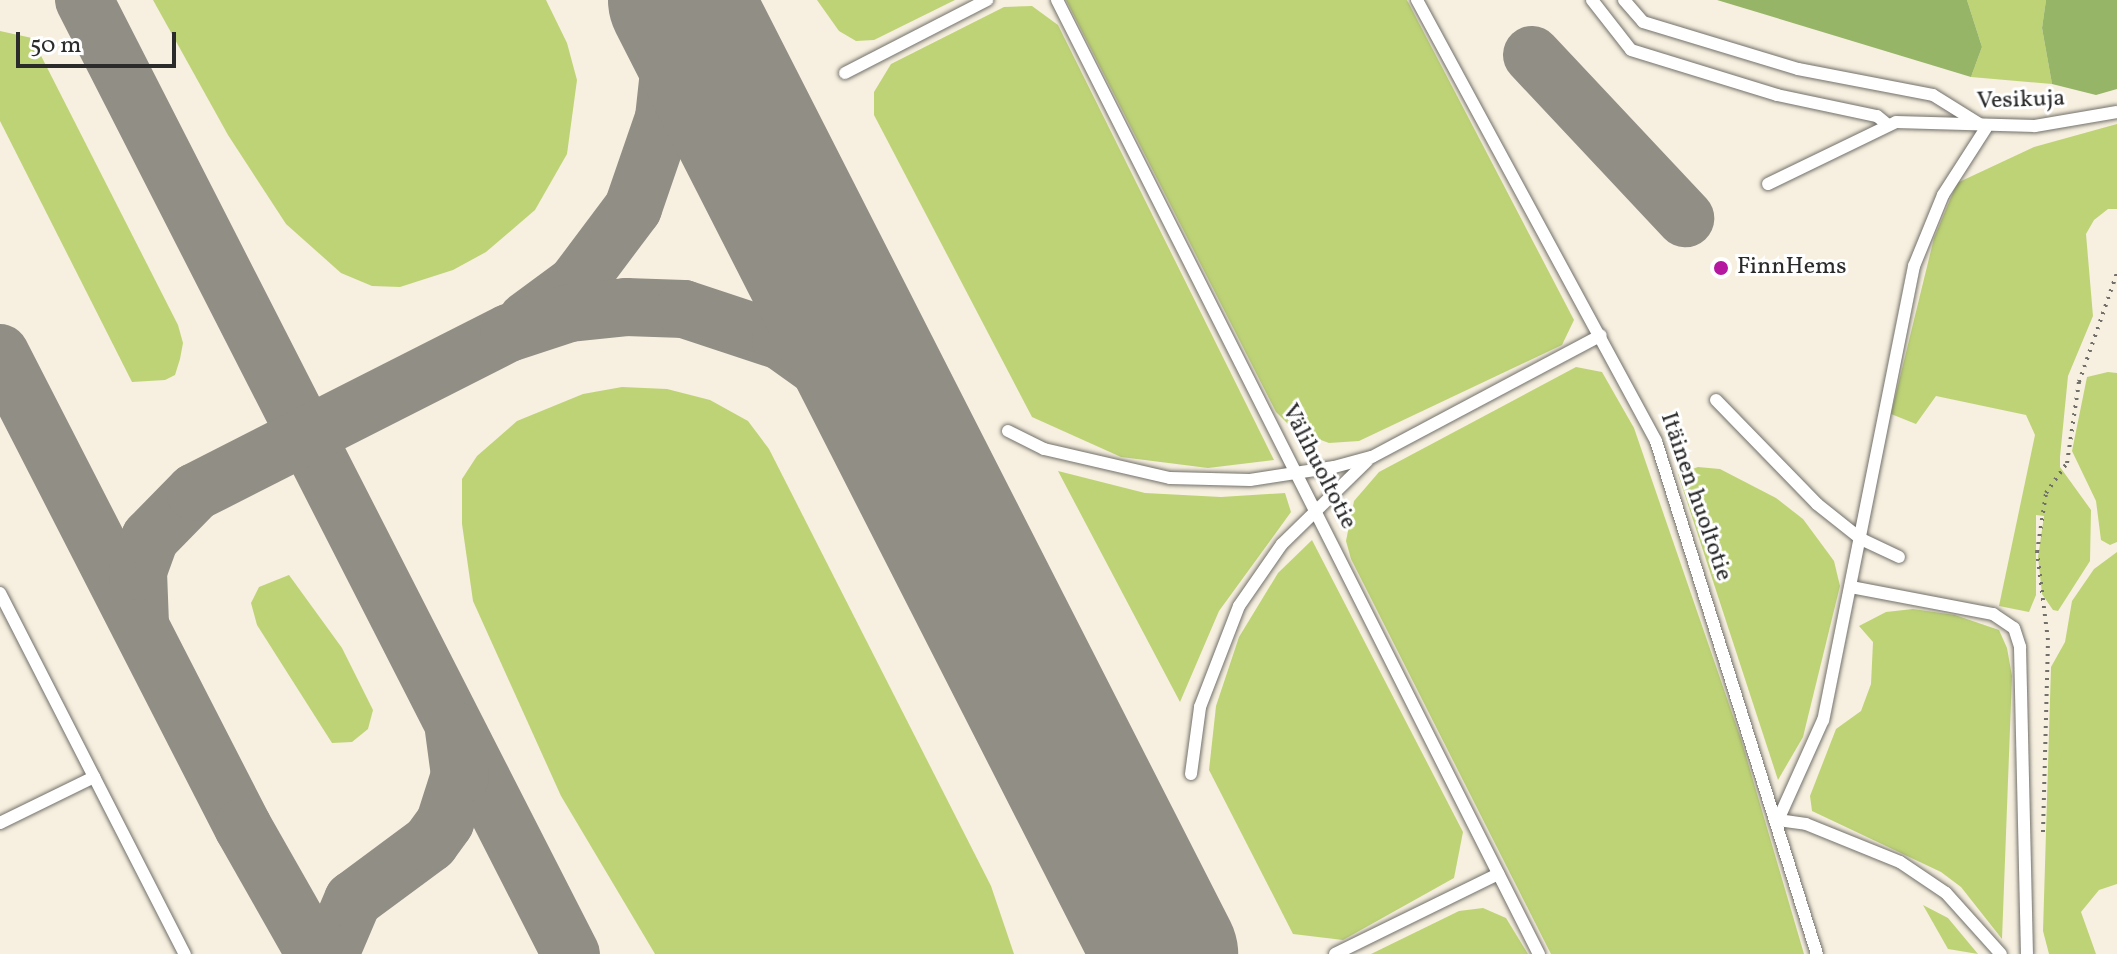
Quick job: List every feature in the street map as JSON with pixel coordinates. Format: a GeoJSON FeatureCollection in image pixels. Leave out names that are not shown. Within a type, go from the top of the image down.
{"type":"FeatureCollection","features":[{"type":"Feature","properties":{"kind":"lane"},"geometry":{"type":"LineString","coordinates":[[845,73],[987,0]]}},
{"type":"Feature","properties":{"kind":"lane","name":"Välihuoltotie"},"geometry":{"type":"LineString","coordinates":[[1057,0],[1539,954]]}},
{"type":"Feature","properties":{"kind":"lane","name":"Itäinen huoltotie"},"geometry":{"type":"LineString","coordinates":[[1417,0],[1656,441],[1778,820],[1817,954]]}},
{"type":"Feature","properties":{"kind":"lane"},"geometry":{"type":"LineString","coordinates":[[1592,0],[1631,50],[1777,95],[1877,116],[1888,125],[1768,184]]}},
{"type":"Feature","properties":{"kind":"lane"},"geometry":{"type":"LineString","coordinates":[[1624,0],[1643,22],[1798,69],[1933,95],[1986,128],[1943,195],[1914,266],[1823,720],[1778,820],[1806,824],[1900,862],[1946,893],[2001,954]]}},
{"type":"Feature","properties":{"kind":"lane","name":"Vesikuja"},"geometry":{"type":"LineString","coordinates":[[1888,125],[1926,121],[1986,128],[2078,121],[2117,112]]}},
{"type":"Feature","properties":{"kind":"lane"},"geometry":{"type":"LineString","coordinates":[[1191,774],[1196,721],[1223,640],[1258,574],[1315,509],[1372,457],[1601,335]]}},
{"type":"Feature","properties":{"kind":"lane"},"geometry":{"type":"LineString","coordinates":[[1716,400],[1817,504],[1861,539],[1899,557]]}},
{"type":"Feature","properties":{"kind":"lane"},"geometry":{"type":"LineString","coordinates":[[1008,431],[1044,449],[1170,478],[1250,480],[1372,457]]}},
{"type":"Feature","properties":{"kind":"lane"},"geometry":{"type":"LineString","coordinates":[[1851,587],[1993,614],[2014,628],[2020,647],[2027,954]]}},
{"type":"Feature","properties":{"kind":"lane"},"geometry":{"type":"LineString","coordinates":[[0,593],[185,954]]}},
{"type":"Feature","properties":{"kind":"lane"},"geometry":{"type":"LineString","coordinates":[[0,823],[94,777]]}},
{"type":"Feature","properties":{"kind":"lane"},"geometry":{"type":"LineString","coordinates":[[1335,954],[1498,874]]}},
{"type":"Feature","properties":{"kind":"path"},"geometry":{"type":"LineString","coordinates":[[2043,842],[2048,640],[2037,552],[2046,493],[2067,463],[2079,382],[2117,273]]}},
{"type":"Feature","properties":{"kind":"green space"},"geometry":{"type":"Polygon","coordinates":[[[153,0],[546,0],[567,43],[577,80],[567,154],[535,210],[486,252],[453,270],[400,287],[372,286],[341,273],[286,224],[228,135],[153,0]]]}},
{"type":"Feature","properties":{"kind":"green space"},"geometry":{"type":"Polygon","coordinates":[[[817,0],[955,0],[874,40],[856,41],[839,31],[817,0]]]}},
{"type":"Feature","properties":{"kind":"green space"},"geometry":{"type":"Polygon","coordinates":[[[1066,0],[1407,0],[1574,320],[1562,345],[1359,441],[1329,443],[1294,430],[1276,412],[1066,0]]]}},
{"type":"Feature","properties":{"kind":"green space"},"geometry":{"type":"Polygon","coordinates":[[[1717,0],[1967,0],[1982,47],[1971,77],[1717,0]]]}},
{"type":"Feature","properties":{"kind":"green space"},"geometry":{"type":"Polygon","coordinates":[[[1967,0],[2046,0],[2042,28],[2052,84],[1971,77],[1982,47],[1967,0]]]}},
{"type":"Feature","properties":{"kind":"green space"},"geometry":{"type":"Polygon","coordinates":[[[2046,0],[2117,0],[2117,89],[2096,95],[2052,84],[2042,28],[2046,0]]]}},
{"type":"Feature","properties":{"kind":"green space"},"geometry":{"type":"Polygon","coordinates":[[[1032,6],[1058,25],[1274,460],[1208,468],[1121,457],[1032,417],[874,115],[874,92],[891,64],[1004,7],[1032,6]]]}},
{"type":"Feature","properties":{"kind":"green space"},"geometry":{"type":"Polygon","coordinates":[[[0,31],[32,38],[178,325],[183,343],[180,359],[175,375],[165,380],[132,382],[0,121],[0,31]]]}},
{"type":"Feature","properties":{"kind":"green space"},"geometry":{"type":"Polygon","coordinates":[[[2117,124],[2117,209],[2108,209],[2094,220],[2086,234],[2093,316],[2068,376],[2060,457],[2060,467],[2091,510],[2090,561],[2058,611],[2053,610],[2042,594],[2038,557],[2044,516],[2036,515],[2036,595],[2029,612],[1999,606],[2035,435],[2026,415],[1936,396],[1916,424],[1891,414],[1934,238],[1957,183],[2034,147],[2117,124]]]}},
{"type":"Feature","properties":{"kind":"green space"},"geometry":{"type":"Polygon","coordinates":[[[1576,367],[1602,372],[1634,428],[1741,739],[1804,954],[1551,954],[1351,559],[1346,541],[1354,501],[1379,472],[1576,367]]]}},
{"type":"Feature","properties":{"kind":"green space"},"geometry":{"type":"Polygon","coordinates":[[[2117,373],[2117,542],[2110,545],[2101,540],[2096,501],[2072,451],[2087,377],[2117,373]]]}},
{"type":"Feature","properties":{"kind":"green space"},"geometry":{"type":"Polygon","coordinates":[[[622,387],[667,389],[710,400],[748,421],[769,449],[991,886],[1014,954],[655,954],[561,796],[473,601],[462,524],[462,479],[477,456],[517,421],[583,394],[622,387]]]}},
{"type":"Feature","properties":{"kind":"green space"},"geometry":{"type":"Polygon","coordinates":[[[1698,467],[1720,469],[1776,498],[1803,519],[1834,561],[1840,586],[1803,737],[1778,780],[1678,474],[1698,467]]]}},
{"type":"Feature","properties":{"kind":"green space"},"geometry":{"type":"Polygon","coordinates":[[[1058,471],[1145,493],[1221,497],[1285,493],[1291,512],[1219,611],[1180,702],[1058,471]]]}},
{"type":"Feature","properties":{"kind":"green space"},"geometry":{"type":"Polygon","coordinates":[[[1312,540],[1463,832],[1454,878],[1343,940],[1293,934],[1209,770],[1216,706],[1239,637],[1278,573],[1312,540]]]}},
{"type":"Feature","properties":{"kind":"green space"},"geometry":{"type":"Polygon","coordinates":[[[2117,552],[2117,884],[2099,890],[2081,912],[2096,954],[2049,954],[2043,931],[2051,667],[2065,642],[2072,601],[2094,569],[2117,552]]]}},
{"type":"Feature","properties":{"kind":"green space"},"geometry":{"type":"Polygon","coordinates":[[[289,575],[342,648],[373,710],[368,729],[352,742],[332,743],[257,625],[251,603],[259,587],[289,575]]]}},
{"type":"Feature","properties":{"kind":"green space"},"geometry":{"type":"Polygon","coordinates":[[[1913,609],[1955,615],[1999,630],[2007,648],[2012,676],[2002,939],[1961,887],[1941,872],[1812,811],[1810,796],[1836,729],[1861,711],[1871,684],[1873,642],[1859,626],[1886,612],[1913,609]]]}},
{"type":"Feature","properties":{"kind":"green space"},"geometry":{"type":"Polygon","coordinates":[[[1923,905],[1948,918],[1978,954],[1948,949],[1923,905]]]}},
{"type":"Feature","properties":{"kind":"green space"},"geometry":{"type":"Polygon","coordinates":[[[1483,908],[1506,918],[1528,954],[1371,954],[1459,911],[1483,908]]]}},
{"type":"Feature","properties":{"kind":"taxiway"},"geometry":{"type":"LineString","coordinates":[[84,0],[571,954]]}},
{"type":"Feature","properties":{"kind":"taxiway"},"geometry":{"type":"LineString","coordinates":[[527,320],[576,284],[633,208],[664,118],[670,63],[661,0]]}},
{"type":"Feature","properties":{"kind":"taxiway"},"geometry":{"type":"LineString","coordinates":[[1532,55],[1685,218]]}},
{"type":"Feature","properties":{"kind":"taxiway"},"geometry":{"type":"LineString","coordinates":[[140,624],[138,571],[150,538],[195,492],[509,333],[570,313],[626,307],[684,309],[781,341],[861,398],[904,444]]}},
{"type":"Feature","properties":{"kind":"taxiway"},"geometry":{"type":"LineString","coordinates":[[0,353],[243,827],[315,954]]}},
{"type":"Feature","properties":{"kind":"taxiway"},"geometry":{"type":"LineString","coordinates":[[330,954],[353,900],[430,843],[445,822],[460,775],[454,730]]}},
{"type":"Feature","properties":{"kind":"taxiway"},"geometry":{"type":"LineString","coordinates":[[1085,795],[1116,877],[1123,954]]}},
{"type":"Feature","properties":{"kind":"runway"},"geometry":{"type":"LineString","coordinates":[[680,0],[1166,954]]}},
{"type":"Feature","properties":{"kind":"place","name":"FinnHems"},"geometry":{"type":"Point","coordinates":[1721,268]}}]}
